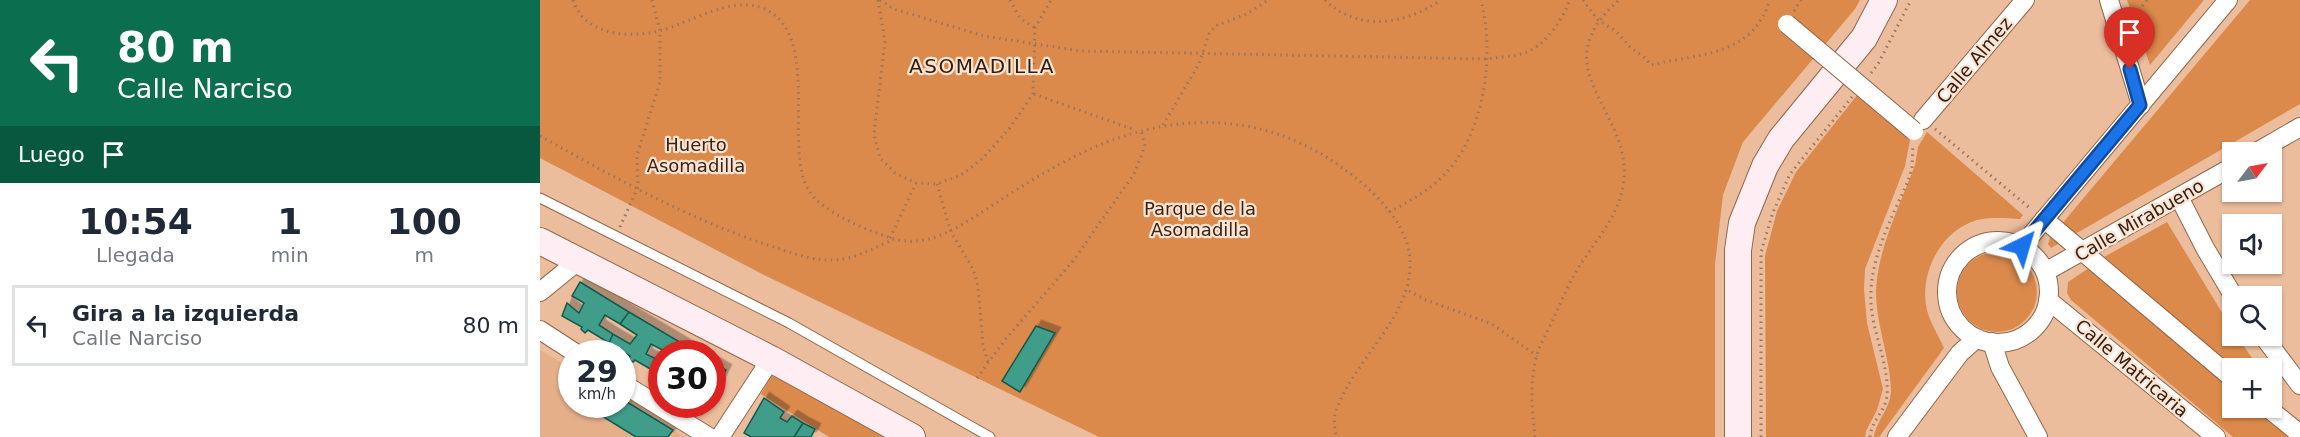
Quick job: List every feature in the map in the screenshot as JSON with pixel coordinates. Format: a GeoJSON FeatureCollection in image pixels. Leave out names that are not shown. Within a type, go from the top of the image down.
{"type":"FeatureCollection","features":[{"type":"Feature","properties":{"kind":"street"},"geometry":{"type":"LineString","coordinates":[[1738,437],[1738,250],[1742,223],[1755,185],[1781,140],[1864,38],[1884,0]]}},
{"type":"Feature","properties":{"kind":"street","name":"Calle Almez"},"geometry":{"type":"LineString","coordinates":[[1919,125],[2025,0]]}},
{"type":"Feature","properties":{"kind":"street"},"geometry":{"type":"LineString","coordinates":[[2109,0],[2140,105]]}},
{"type":"Feature","properties":{"kind":"street"},"geometry":{"type":"LineString","coordinates":[[2022,246],[2228,0]]}},
{"type":"Feature","properties":{"kind":"street"},"geometry":{"type":"LineString","coordinates":[[1787,24],[1919,125]]}},
{"type":"Feature","properties":{"kind":"street"},"geometry":{"type":"LineString","coordinates":[[2274,142],[2300,127]]}},
{"type":"Feature","properties":{"kind":"street","name":"Calle Mirabueno"},"geometry":{"type":"LineString","coordinates":[[2045,272],[2222,172]]}},
{"type":"Feature","properties":{"kind":"street"},"geometry":{"type":"LineString","coordinates":[[2180,197],[2205,248],[2227,286]]}},
{"type":"Feature","properties":{"kind":"street"},"geometry":{"type":"LineString","coordinates":[[2044,219],[2222,370]]}},
{"type":"Feature","properties":{"kind":"street"},"geometry":{"type":"LineString","coordinates":[[540,241],[771,359],[912,437]]}},
{"type":"Feature","properties":{"kind":"street"},"geometry":{"type":"LineString","coordinates":[[1993,241],[2022,246],[2036,257],[2045,272],[2049,300],[2039,321],[2022,337],[2007,342],[1984,340],[1964,330],[1949,305],[1947,290],[1956,262],[1979,244],[1993,241]]}},
{"type":"Feature","properties":{"kind":"street"},"geometry":{"type":"LineString","coordinates":[[540,292],[578,261]]}},
{"type":"Feature","properties":{"kind":"street","name":"Calle Matricaria"},"geometry":{"type":"LineString","coordinates":[[2049,300],[2216,437]]}},
{"type":"Feature","properties":{"kind":"street"},"geometry":{"type":"LineString","coordinates":[[540,330],[558,342]]}},
{"type":"Feature","properties":{"kind":"street"},"geometry":{"type":"LineString","coordinates":[[1897,437],[1960,353],[1984,340]]}},
{"type":"Feature","properties":{"kind":"street"},"geometry":{"type":"LineString","coordinates":[[1984,340],[2038,437]]}},
{"type":"Feature","properties":{"kind":"street"},"geometry":{"type":"LineString","coordinates":[[2271,346],[2300,385]]}},
{"type":"Feature","properties":{"kind":"street"},"geometry":{"type":"LineString","coordinates":[[720,437],[771,359]]}},
{"type":"Feature","properties":{"kind":"street"},"geometry":{"type":"LineString","coordinates":[[636,392],[709,437]]}},
{"type":"Feature","properties":{"kind":"street"},"geometry":{"type":"LineString","coordinates":[[2280,418],[2300,434]]}},
{"type":"Feature","properties":{"kind":"lane"},"geometry":{"type":"LineString","coordinates":[[540,198],[789,323],[990,437]]}},
{"type":"Feature","properties":{"kind":"path"},"geometry":{"type":"LineString","coordinates":[[573,0],[580,16],[592,26],[607,32],[635,34],[660,31],[735,3],[756,6],[769,11],[778,19],[792,42],[798,75],[801,167],[809,192],[828,210],[892,238],[922,242],[951,232],[1049,170],[1100,145],[1139,130],[1198,121],[1235,125],[1265,130],[1294,140],[1324,155],[1355,176],[1389,212],[1408,248],[1408,290],[1351,381],[1334,414],[1336,437]]}},
{"type":"Feature","properties":{"kind":"path"},"geometry":{"type":"LineString","coordinates":[[638,187],[637,155],[660,82],[660,31],[652,0]]}},
{"type":"Feature","properties":{"kind":"path"},"geometry":{"type":"LineString","coordinates":[[879,0],[894,9],[984,36],[1081,51],[1486,59],[1525,53],[1546,38],[1562,20],[1570,0]]}},
{"type":"Feature","properties":{"kind":"path"},"geometry":{"type":"LineString","coordinates":[[879,0],[885,41],[874,134],[880,158],[895,173],[916,183],[937,184],[961,175],[982,159],[1009,129],[1033,94],[1035,28],[1051,0]]}},
{"type":"Feature","properties":{"kind":"path"},"geometry":{"type":"LineString","coordinates":[[1010,0],[1020,18],[1035,28]]}},
{"type":"Feature","properties":{"kind":"path"},"geometry":{"type":"LineString","coordinates":[[1162,126],[1199,64],[1202,52],[1215,26],[1247,14],[1268,0]]}},
{"type":"Feature","properties":{"kind":"path"},"geometry":{"type":"LineString","coordinates":[[1325,0],[1343,15],[1365,22],[1384,22],[1409,16],[1441,0]]}},
{"type":"Feature","properties":{"kind":"path"},"geometry":{"type":"LineString","coordinates":[[1389,212],[1431,187],[1452,167],[1472,130],[1481,103],[1486,76],[1484,12],[1481,0]]}},
{"type":"Feature","properties":{"kind":"path"},"geometry":{"type":"LineString","coordinates":[[1583,0],[1598,20],[1617,32],[1651,65],[1724,51],[1745,40],[1759,25],[1770,0]]}},
{"type":"Feature","properties":{"kind":"path"},"geometry":{"type":"LineString","coordinates":[[1535,437],[1532,403],[1537,356],[1573,277],[1618,209],[1623,184],[1625,157],[1614,124],[1597,98],[1588,75],[1587,50],[1598,20],[1619,0]]}},
{"type":"Feature","properties":{"kind":"path"},"geometry":{"type":"LineString","coordinates":[[1868,76],[1878,64],[1911,0]]}},
{"type":"Feature","properties":{"kind":"path"},"geometry":{"type":"LineString","coordinates":[[2119,34],[2147,0]]}},
{"type":"Feature","properties":{"kind":"path"},"geometry":{"type":"LineString","coordinates":[[1033,94],[1139,130]]}},
{"type":"Feature","properties":{"kind":"path"},"geometry":{"type":"LineString","coordinates":[[1761,437],[1761,252],[1773,212],[1790,174],[1854,94]]}},
{"type":"Feature","properties":{"kind":"path"},"geometry":{"type":"LineString","coordinates":[[1919,125],[2044,219]]}},
{"type":"Feature","properties":{"kind":"path"},"geometry":{"type":"LineString","coordinates":[[1870,437],[1887,397],[1887,382],[1871,310],[1875,264],[1912,168],[1913,144],[1920,135],[1919,125]]}},
{"type":"Feature","properties":{"kind":"path"},"geometry":{"type":"LineString","coordinates":[[977,378],[1073,261],[1134,174],[1145,146],[1139,130]]}},
{"type":"Feature","properties":{"kind":"path"},"geometry":{"type":"LineString","coordinates":[[540,136],[586,162],[730,233],[816,259],[848,258],[892,238],[916,183]]}},
{"type":"Feature","properties":{"kind":"path"},"geometry":{"type":"LineString","coordinates":[[937,184],[951,232],[973,269],[983,345],[988,362]]}},
{"type":"Feature","properties":{"kind":"path"},"geometry":{"type":"LineString","coordinates":[[1408,290],[1426,300],[1492,324],[1537,356]]}},
{"type":"Feature","properties":{"kind":"shaded area"},"geometry":{"type":"Polygon","coordinates":[[[540,350],[558,360],[558,418],[636,418],[636,407],[648,415],[648,418],[654,418],[684,437],[540,437],[540,350]]]}},
{"type":"Feature","properties":{"kind":"green space","name":"Parque de la Asomadilla"},"geometry":{"type":"Polygon","coordinates":[[[540,0],[1860,0],[1855,9],[1743,142],[1723,195],[1715,264],[1715,437],[1099,437],[764,275],[540,158],[540,0]]]}},
{"type":"Feature","properties":{"kind":"green space"},"geometry":{"type":"Polygon","coordinates":[[[2127,0],[2204,0],[2150,65],[2127,0]]]}},
{"type":"Feature","properties":{"kind":"green space"},"geometry":{"type":"Polygon","coordinates":[[[2250,0],[2300,0],[2300,104],[2234,142],[2222,142],[2222,149],[2051,248],[2048,244],[2050,238],[2250,0]]]}},
{"type":"Feature","properties":{"kind":"green space"},"geometry":{"type":"Polygon","coordinates":[[[1858,94],[1911,135],[1905,166],[1865,269],[1867,323],[1883,389],[1865,437],[1766,437],[1765,256],[1777,211],[1796,172],[1858,94]]]}},
{"type":"Feature","properties":{"kind":"green space"},"geometry":{"type":"Polygon","coordinates":[[[1927,132],[2023,215],[2020,219],[1981,219],[1969,223],[1958,229],[1941,246],[1929,268],[1925,293],[1929,316],[1944,348],[1879,437],[1874,437],[1889,403],[1891,390],[1880,329],[1876,291],[1877,275],[1885,243],[1915,165],[1918,147],[1927,132]]]}},
{"type":"Feature","properties":{"kind":"green space"},"geometry":{"type":"Polygon","coordinates":[[[2167,222],[2222,313],[2222,346],[2244,346],[2252,358],[2222,358],[2222,361],[2177,326],[2104,257],[2167,222]]]}},
{"type":"Feature","properties":{"kind":"green space"},"geometry":{"type":"Polygon","coordinates":[[[1997,252],[2012,255],[2025,264],[2034,277],[2037,292],[2034,307],[2025,320],[2012,329],[1997,332],[1982,329],[1969,320],[1960,307],[1957,292],[1960,277],[1969,264],[1982,255],[1997,252]]]}},
{"type":"Feature","properties":{"kind":"green space"},"geometry":{"type":"Polygon","coordinates":[[[2089,268],[2222,379],[2222,418],[2269,418],[2292,437],[2233,437],[2071,300],[2067,293],[2068,282],[2089,268]]]}},
{"type":"Feature","properties":{"kind":"green space"},"geometry":{"type":"Polygon","coordinates":[[[776,367],[890,437],[829,437],[761,394],[776,367]]]}},
{"type":"Feature","properties":{"kind":"building"},"geometry":{"type":"Polygon","coordinates":[[[580,282],[629,312],[620,324],[605,315],[599,325],[613,334],[610,340],[604,340],[588,330],[585,333],[582,327],[562,316],[567,303],[579,313],[584,303],[572,296],[580,282]]]}},
{"type":"Feature","properties":{"kind":"building"},"geometry":{"type":"Polygon","coordinates":[[[629,312],[676,340],[648,340],[646,354],[648,355],[648,368],[636,361],[636,340],[633,340],[637,335],[620,324],[629,312]]]}},
{"type":"Feature","properties":{"kind":"building"},"geometry":{"type":"Polygon","coordinates":[[[1036,326],[1055,333],[1020,392],[1002,381],[1036,326]]]}},
{"type":"Feature","properties":{"kind":"building"},"geometry":{"type":"Polygon","coordinates":[[[613,334],[623,340],[610,340],[613,334]]]}},
{"type":"Feature","properties":{"kind":"building"},"geometry":{"type":"Polygon","coordinates":[[[764,398],[784,412],[780,418],[787,422],[792,416],[803,423],[794,437],[751,437],[744,433],[764,398]]]}},
{"type":"Feature","properties":{"kind":"building"},"geometry":{"type":"Polygon","coordinates":[[[636,408],[648,415],[648,418],[653,418],[673,430],[668,437],[636,437],[605,418],[636,418],[636,408]]]}},
{"type":"Feature","properties":{"kind":"building"},"geometry":{"type":"Polygon","coordinates":[[[803,423],[815,429],[811,437],[794,437],[803,423]]]}},
{"type":"Feature","properties":{"kind":"district","name":"ASOMADILLA"},"geometry":{"type":"Point","coordinates":[982,66]}},
{"type":"Feature","properties":{"kind":"route"},"geometry":{"type":"LineString","coordinates":[[2022,246],[2140,105],[2130,69]]}},
{"type":"Feature","properties":{"kind":"park label","name":"Huerto Asomadilla"},"geometry":{"type":"Point","coordinates":[696,154]}}]}
